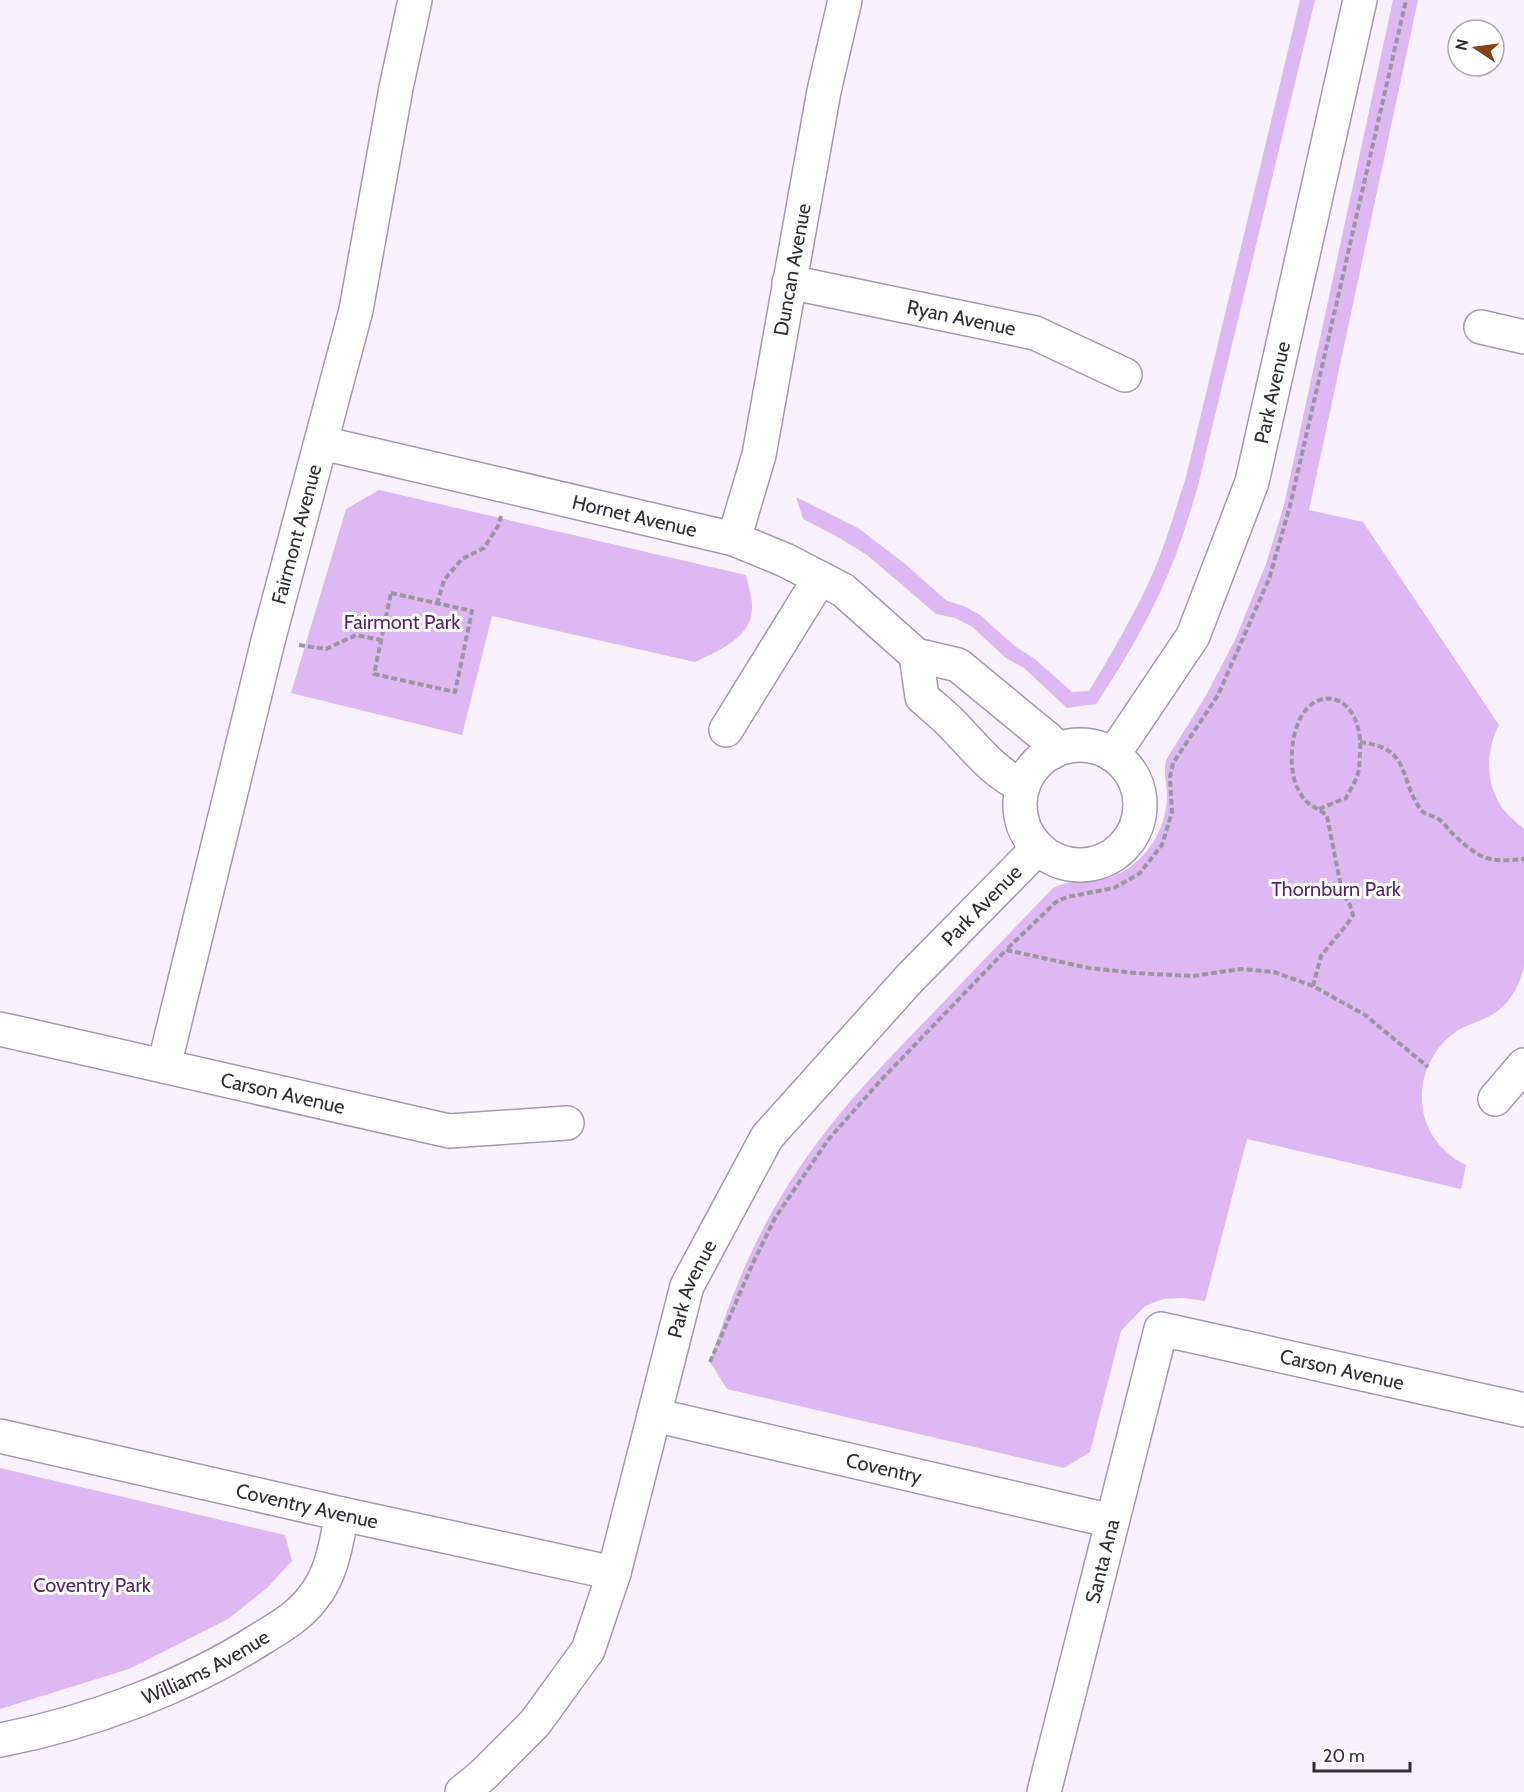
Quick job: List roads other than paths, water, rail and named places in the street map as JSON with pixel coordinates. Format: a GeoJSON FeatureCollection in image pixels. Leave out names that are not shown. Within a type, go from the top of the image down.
{"type":"FeatureCollection","features":[{"type":"Feature","properties":{"kind":"street","name":"Fairmont Avenue"},"geometry":{"type":"LineString","coordinates":[[164,1066],[268,641],[356,310],[396,88],[415,0]]}},
{"type":"Feature","properties":{"kind":"street","name":"Duncan Avenue"},"geometry":{"type":"LineString","coordinates":[[734,539],[759,455],[824,91],[845,0]]}},
{"type":"Feature","properties":{"kind":"street","name":"Park Avenue"},"geometry":{"type":"LineString","coordinates":[[1113,755],[1192,636],[1252,482],[1360,0]]}},
{"type":"Feature","properties":{"kind":"street","name":"Ryan Avenue"},"geometry":{"type":"LineString","coordinates":[[789,282],[1035,333],[1125,375]]}},
{"type":"Feature","properties":{"kind":"street"},"geometry":{"type":"LineString","coordinates":[[1481,327],[1524,337]]}},
{"type":"Feature","properties":{"kind":"street","name":"Hornet Avenue"},"geometry":{"type":"LineString","coordinates":[[322,443],[734,539],[785,560],[843,590],[916,655],[958,665],[1049,740],[1053,752]]}},
{"type":"Feature","properties":{"kind":"street"},"geometry":{"type":"LineString","coordinates":[[726,730],[820,578]]}},
{"type":"Feature","properties":{"kind":"street"},"geometry":{"type":"LineString","coordinates":[[916,655],[922,697],[1009,780],[1023,786]]}},
{"type":"Feature","properties":{"kind":"street"},"geometry":{"type":"LineString","coordinates":[[964,738],[1000,699]]}},
{"type":"Feature","properties":{"kind":"street"},"geometry":{"type":"LineString","coordinates":[[1073,746],[1093,747],[1113,755],[1128,768],[1137,786],[1140,806],[1137,825],[1127,843],[1112,856],[1093,864],[1073,865],[1054,860],[1038,848],[1028,835],[1022,819],[1020,802],[1023,786],[1035,766],[1053,752],[1073,746]]}},
{"type":"Feature","properties":{"kind":"street","name":"Park Avenue"},"geometry":{"type":"LineString","coordinates":[[462,1792],[482,1776],[535,1723],[588,1650],[614,1573],[687,1286],[767,1137],[910,978],[1038,848]]}},
{"type":"Feature","properties":{"kind":"street","name":"Carson Avenue"},"geometry":{"type":"LineString","coordinates":[[0,1029],[449,1131],[567,1123]]}},
{"type":"Feature","properties":{"kind":"street"},"geometry":{"type":"LineString","coordinates":[[1495,1099],[1524,1065]]}},
{"type":"Feature","properties":{"kind":"street","name":"Carson Avenue"},"geometry":{"type":"LineString","coordinates":[[1161,1329],[1524,1410]]}},
{"type":"Feature","properties":{"kind":"street","name":"Santa Ana"},"geometry":{"type":"LineString","coordinates":[[1044,1792],[1161,1329]]}},
{"type":"Feature","properties":{"kind":"street","name":"Coventry"},"geometry":{"type":"LineString","coordinates":[[654,1415],[1112,1521]]}},
{"type":"Feature","properties":{"kind":"street","name":"Coventry Avenue"},"geometry":{"type":"LineString","coordinates":[[0,1436],[614,1573]]}},
{"type":"Feature","properties":{"kind":"street","name":"Williams Avenue"},"geometry":{"type":"LineString","coordinates":[[0,1740],[35,1733],[125,1705],[230,1659],[288,1622],[312,1600],[330,1569],[342,1514]]}},
{"type":"Feature","properties":{"kind":"park label","name":"Fairmont Park"},"geometry":{"type":"Point","coordinates":[402,622]}},
{"type":"Feature","properties":{"kind":"park label","name":"Thornburn Park"},"geometry":{"type":"Point","coordinates":[1336,889]}},
{"type":"Feature","properties":{"kind":"park label","name":"Coventry Park"},"geometry":{"type":"Point","coordinates":[92,1585]}}]}
